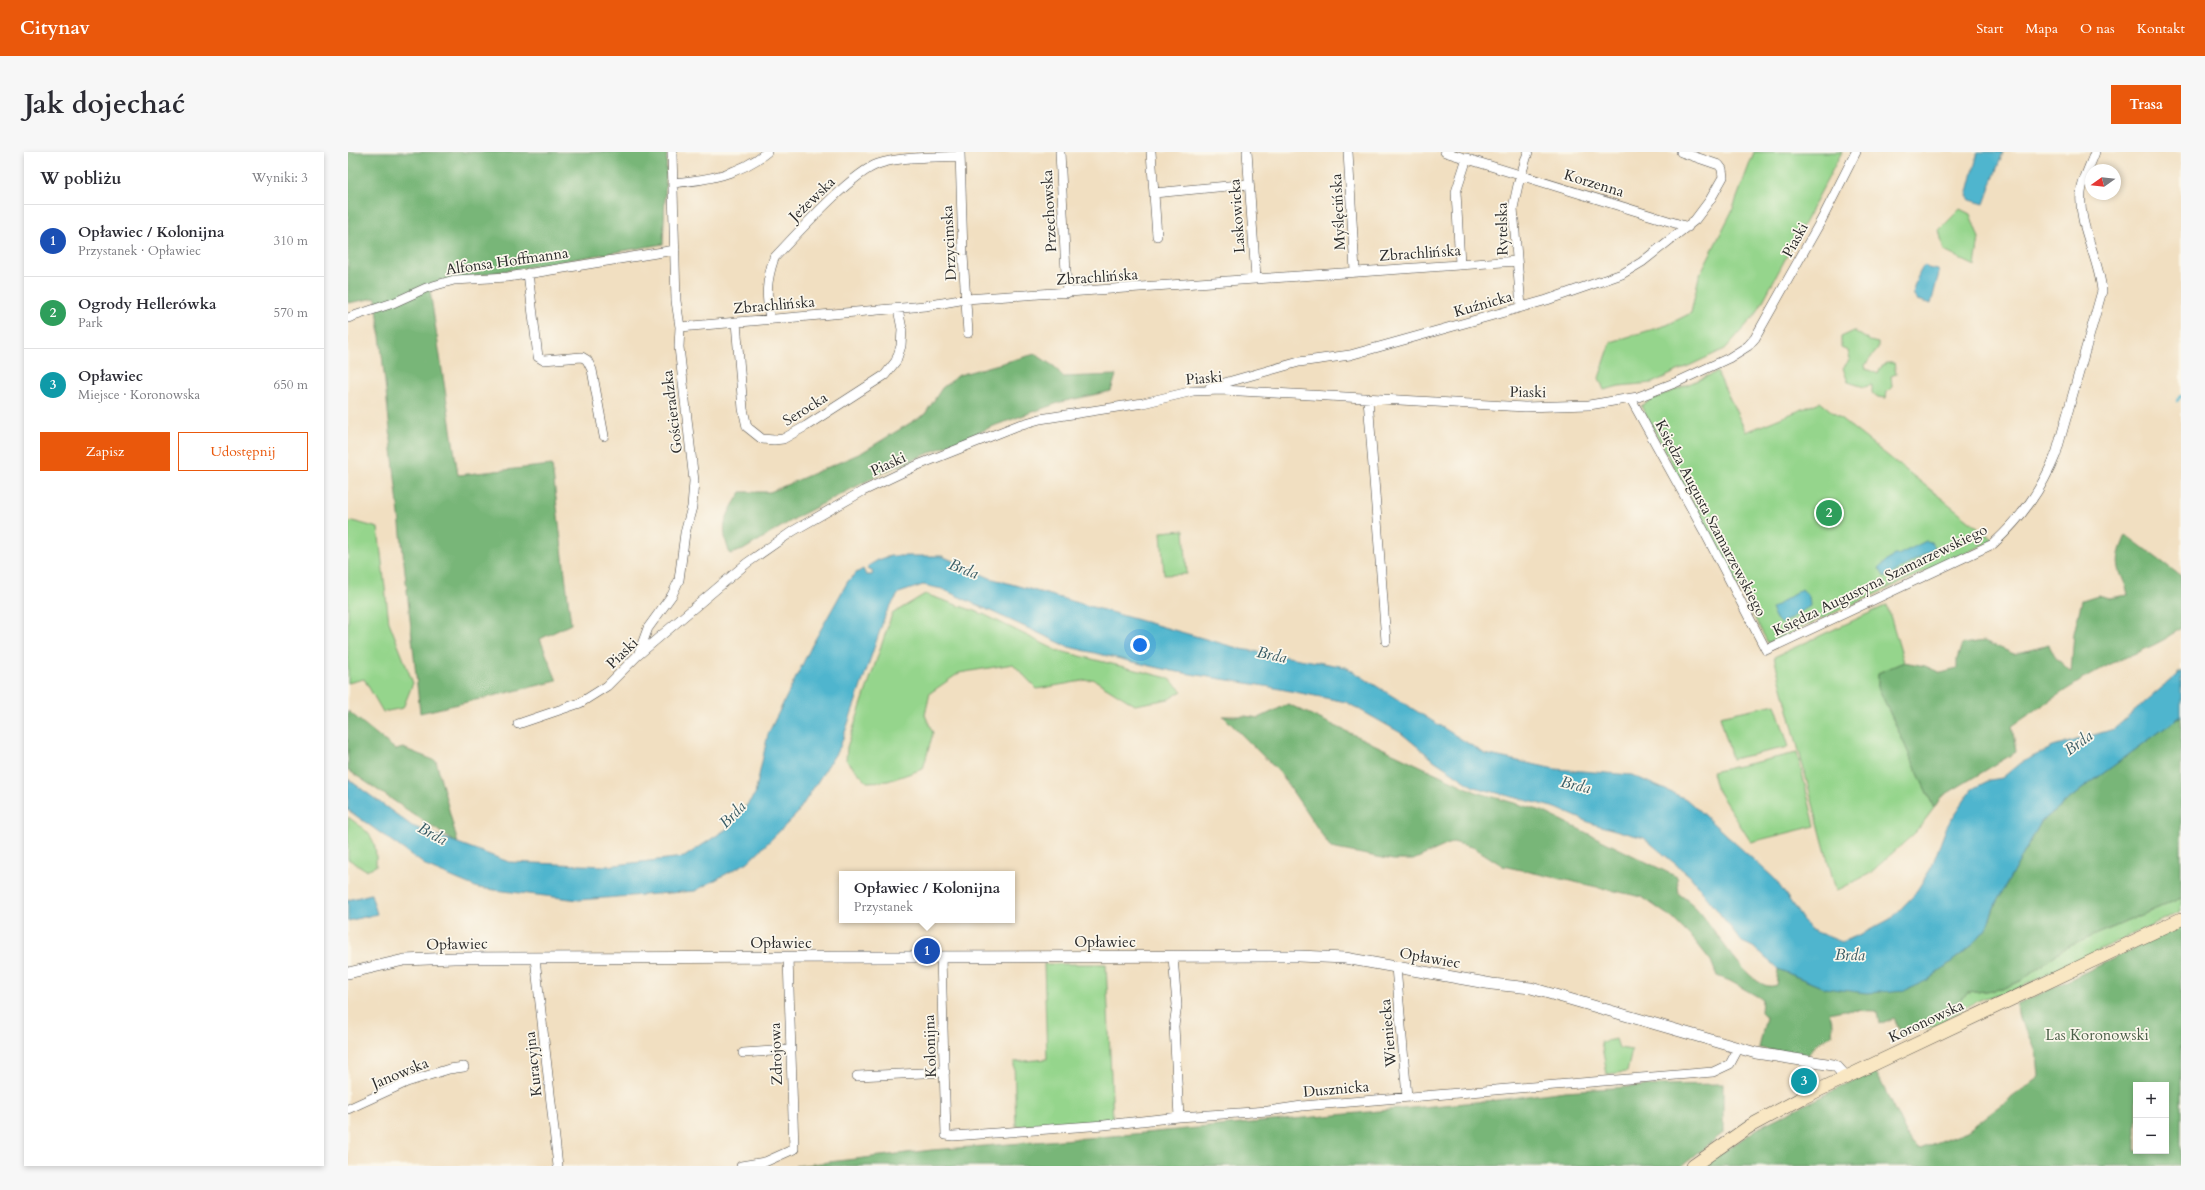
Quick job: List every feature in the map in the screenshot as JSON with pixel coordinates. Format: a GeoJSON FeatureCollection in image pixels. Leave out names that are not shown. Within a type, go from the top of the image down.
{"type":"FeatureCollection","features":[{"type":"Feature","properties":{"kind":"main road","name":"Koronowska"},"geometry":{"type":"LineString","coordinates":[[1693,1166],[1759,1120],[1846,1077],[2181,918]]}},
{"type":"Feature","properties":{"kind":"street","name":"Gościeradzka"},"geometry":{"type":"LineString","coordinates":[[637,656],[648,628],[672,595],[679,580],[685,533],[692,506],[694,481],[679,347],[680,327],[676,301],[672,152]]}},
{"type":"Feature","properties":{"kind":"street"},"geometry":{"type":"LineString","coordinates":[[673,183],[710,179],[739,170],[756,161],[767,152]]}},
{"type":"Feature","properties":{"kind":"street","name":"Przechowska"},"geometry":{"type":"LineString","coordinates":[[1060,152],[1067,293]]}},
{"type":"Feature","properties":{"kind":"street"},"geometry":{"type":"LineString","coordinates":[[1151,152],[1157,236]]}},
{"type":"Feature","properties":{"kind":"street","name":"Laskowicka"},"geometry":{"type":"LineString","coordinates":[[1247,152],[1256,278]]}},
{"type":"Feature","properties":{"kind":"street","name":"Myślęcińska"},"geometry":{"type":"LineString","coordinates":[[1348,152],[1355,271]]}},
{"type":"Feature","properties":{"kind":"street","name":"Korzenna"},"geometry":{"type":"LineString","coordinates":[[1445,152],[1688,227]]}},
{"type":"Feature","properties":{"kind":"street","name":"Rytelska"},"geometry":{"type":"LineString","coordinates":[[1521,307],[1516,261],[1513,208],[1528,152]]}},
{"type":"Feature","properties":{"kind":"street","name":"Kuźnicka"},"geometry":{"type":"LineString","coordinates":[[1193,391],[1299,362],[1350,355],[1521,307],[1585,287],[1629,271],[1688,227],[1710,200],[1723,177],[1722,169],[1715,162],[1681,152]]}},
{"type":"Feature","properties":{"kind":"street","name":"Piaski"},"geometry":{"type":"LineString","coordinates":[[518,724],[580,703],[608,686],[637,656],[747,563],[794,531],[863,491],[918,465],[1019,425],[1040,419],[1143,403],[1193,391],[1237,390],[1368,399],[1526,407],[1589,405],[1631,399],[1706,369],[1750,344],[1777,301],[1856,152]]}},
{"type":"Feature","properties":{"kind":"street","name":"Księdza Augustyna Szamarzewskiego"},"geometry":{"type":"LineString","coordinates":[[1766,650],[1993,544],[2016,522],[2045,480],[2056,454],[2102,291],[2099,270],[2083,221],[2081,205],[2081,191],[2095,152]]}},
{"type":"Feature","properties":{"kind":"street","name":"Drzycimska"},"geometry":{"type":"LineString","coordinates":[[960,154],[963,255],[968,333]]}},
{"type":"Feature","properties":{"kind":"street","name":"Jeżewska"},"geometry":{"type":"LineString","coordinates":[[770,320],[766,292],[768,274],[774,258],[854,178],[877,164],[960,154]]}},
{"type":"Feature","properties":{"kind":"street"},"geometry":{"type":"LineString","coordinates":[[1460,264],[1456,192],[1467,158]]}},
{"type":"Feature","properties":{"kind":"street"},"geometry":{"type":"LineString","coordinates":[[1154,193],[1249,184]]}},
{"type":"Feature","properties":{"kind":"street","name":"Alfonsa Hoffmanna"},"geometry":{"type":"LineString","coordinates":[[348,318],[393,303],[426,288],[454,280],[508,277],[675,250]]}},
{"type":"Feature","properties":{"kind":"street","name":"Zbrachlińska"},"geometry":{"type":"LineString","coordinates":[[680,327],[898,309],[966,299],[1516,261]]}},
{"type":"Feature","properties":{"kind":"street"},"geometry":{"type":"LineString","coordinates":[[528,273],[538,358],[543,360],[582,357],[587,360],[592,370],[604,436]]}},
{"type":"Feature","properties":{"kind":"street","name":"Serocka"},"geometry":{"type":"LineString","coordinates":[[736,322],[743,409],[747,426],[762,440],[774,440],[783,439],[806,426],[885,375],[896,361],[901,346],[902,329],[898,309]]}},
{"type":"Feature","properties":{"kind":"street"},"geometry":{"type":"LineString","coordinates":[[1368,399],[1386,641]]}},
{"type":"Feature","properties":{"kind":"street","name":"Księdza Augusta Szamarzewskiego"},"geometry":{"type":"LineString","coordinates":[[1631,399],[1704,531],[1766,650]]}},
{"type":"Feature","properties":{"kind":"street","name":"Opławiec"},"geometry":{"type":"LineString","coordinates":[[348,973],[409,960],[535,958],[1299,956],[1345,958],[1492,984],[1531,988],[1738,1049],[1772,1057],[1833,1065],[1837,1067],[1846,1077]]}},
{"type":"Feature","properties":{"kind":"street","name":"Kolonijna"},"geometry":{"type":"LineString","coordinates":[[941,957],[946,1135]]}},
{"type":"Feature","properties":{"kind":"street"},"geometry":{"type":"LineString","coordinates":[[1173,957],[1177,1005],[1174,1026],[1179,1117]]}},
{"type":"Feature","properties":{"kind":"street","name":"Kuracyjna"},"geometry":{"type":"LineString","coordinates":[[535,958],[558,1166]]}},
{"type":"Feature","properties":{"kind":"street","name":"Zdrojowa"},"geometry":{"type":"LineString","coordinates":[[741,1166],[765,1162],[794,1150],[788,958]]}},
{"type":"Feature","properties":{"kind":"street","name":"Wieniecka"},"geometry":{"type":"LineString","coordinates":[[1396,967],[1407,1097]]}},
{"type":"Feature","properties":{"kind":"street","name":"Dusznicka"},"geometry":{"type":"LineString","coordinates":[[946,1135],[1013,1133],[1179,1117],[1268,1111],[1302,1106],[1713,1072],[1730,1064],[1738,1049]]}},
{"type":"Feature","properties":{"kind":"street"},"geometry":{"type":"LineString","coordinates":[[743,1053],[790,1050]]}},
{"type":"Feature","properties":{"kind":"street","name":"Janowska"},"geometry":{"type":"LineString","coordinates":[[348,1109],[407,1082],[449,1069],[464,1067]]}},
{"type":"Feature","properties":{"kind":"street"},"geometry":{"type":"LineString","coordinates":[[857,1076],[945,1072]]}},
{"type":"Feature","properties":{"kind":"green space"},"geometry":{"type":"Polygon","coordinates":[[[348,152],[667,152],[663,244],[429,284],[458,475],[552,465],[571,624],[540,639],[557,681],[420,713],[376,298],[348,303],[348,152]]]}},
{"type":"Feature","properties":{"kind":"green space"},"geometry":{"type":"Polygon","coordinates":[[[1754,152],[1842,152],[1756,314],[1725,349],[1652,383],[1619,386],[1604,390],[1599,378],[1611,342],[1667,325],[1691,313],[1699,276],[1732,211],[1754,152]]]}},
{"type":"Feature","properties":{"kind":"green space"},"geometry":{"type":"Polygon","coordinates":[[[1960,209],[1970,214],[1979,238],[1975,266],[1944,251],[1939,230],[1960,209]]]}},
{"type":"Feature","properties":{"kind":"green space"},"geometry":{"type":"Polygon","coordinates":[[[1854,331],[1870,341],[1878,343],[1878,349],[1865,365],[1866,369],[1878,374],[1880,368],[1887,363],[1894,363],[1896,374],[1891,376],[1892,387],[1887,392],[1886,398],[1878,397],[1872,393],[1872,385],[1864,387],[1848,382],[1843,368],[1850,359],[1848,351],[1841,348],[1841,337],[1854,331]]]}},
{"type":"Feature","properties":{"kind":"green space"},"geometry":{"type":"Polygon","coordinates":[[[1035,354],[1055,367],[1063,377],[1116,375],[1111,391],[1061,402],[996,425],[884,472],[799,516],[743,550],[730,554],[725,536],[725,522],[741,492],[770,492],[861,453],[925,414],[942,388],[959,375],[1035,354]]]}},
{"type":"Feature","properties":{"kind":"green space"},"geometry":{"type":"Polygon","coordinates":[[[1717,372],[1746,432],[1820,402],[1994,540],[1768,643],[1641,406],[1651,400],[1717,372]]]}},
{"type":"Feature","properties":{"kind":"green space"},"geometry":{"type":"Polygon","coordinates":[[[353,521],[378,528],[389,622],[413,683],[403,708],[383,712],[364,679],[348,683],[348,523],[353,521]]]}},
{"type":"Feature","properties":{"kind":"green space"},"geometry":{"type":"Polygon","coordinates":[[[1184,530],[1187,574],[1164,575],[1161,532],[1184,530]]]}},
{"type":"Feature","properties":{"kind":"green space"},"geometry":{"type":"Polygon","coordinates":[[[2126,535],[2181,576],[2181,628],[2163,640],[2091,675],[2012,726],[2016,752],[1941,797],[1934,808],[1878,687],[1878,673],[1904,662],[1925,666],[1941,673],[1957,669],[1957,659],[1962,644],[1984,641],[2014,654],[2049,645],[2055,657],[2071,672],[2074,633],[2082,600],[2098,595],[2110,598],[2128,595],[2118,564],[2120,551],[2126,535]]]}},
{"type":"Feature","properties":{"kind":"green space"},"geometry":{"type":"Polygon","coordinates":[[[925,594],[983,614],[1056,650],[1168,678],[1182,691],[1169,699],[1135,705],[1093,679],[1037,689],[1013,664],[959,673],[930,693],[925,715],[933,733],[923,769],[888,781],[867,782],[846,760],[847,747],[892,614],[925,594]]]}},
{"type":"Feature","properties":{"kind":"green space"},"geometry":{"type":"Polygon","coordinates":[[[1887,605],[1904,662],[1878,673],[1878,687],[1934,808],[1916,832],[1869,874],[1836,891],[1774,657],[1887,605]]]}},
{"type":"Feature","properties":{"kind":"green space"},"geometry":{"type":"Polygon","coordinates":[[[1288,704],[1476,792],[1542,811],[1677,877],[1679,894],[1696,908],[1705,918],[1734,958],[1756,980],[1767,986],[1776,985],[1778,969],[1824,988],[1928,980],[1969,948],[1986,929],[1995,905],[2041,822],[2082,789],[2181,716],[2181,898],[2063,949],[2024,979],[2002,989],[1968,993],[1932,1021],[1903,1036],[1894,1018],[1879,1024],[1877,1011],[1843,1010],[1829,1013],[1833,1023],[1832,1035],[1815,1045],[1807,1056],[1759,1048],[1766,1017],[1761,1012],[1762,999],[1730,981],[1717,976],[1711,961],[1695,941],[1672,918],[1642,897],[1503,866],[1475,848],[1453,842],[1413,860],[1393,860],[1331,848],[1280,773],[1223,716],[1245,716],[1259,718],[1288,704]]]}},
{"type":"Feature","properties":{"kind":"green space"},"geometry":{"type":"Polygon","coordinates":[[[1775,704],[1789,747],[1732,759],[1720,716],[1775,704]]]}},
{"type":"Feature","properties":{"kind":"green space"},"geometry":{"type":"Polygon","coordinates":[[[348,711],[396,750],[403,748],[436,761],[458,844],[348,770],[348,711]]]}},
{"type":"Feature","properties":{"kind":"green space"},"geometry":{"type":"Polygon","coordinates":[[[1797,753],[1815,826],[1751,842],[1716,788],[1712,772],[1797,753]]]}},
{"type":"Feature","properties":{"kind":"green space"},"geometry":{"type":"Polygon","coordinates":[[[348,817],[362,827],[371,837],[375,848],[376,866],[366,870],[348,859],[348,817]]]}},
{"type":"Feature","properties":{"kind":"green space"},"geometry":{"type":"Polygon","coordinates":[[[2181,898],[2181,911],[2004,995],[1985,998],[1968,1006],[1945,1021],[1928,1028],[1917,1029],[1932,1021],[1968,993],[2002,989],[2024,979],[2063,949],[2181,898]]]}},
{"type":"Feature","properties":{"kind":"green space","name":"Las Koronowski"},"geometry":{"type":"Polygon","coordinates":[[[2181,926],[2181,1166],[1702,1166],[1763,1125],[1865,1075],[1876,1073],[1910,1141],[1920,1149],[1967,1131],[2039,1077],[2036,1052],[2030,1037],[2022,1025],[2017,1005],[2181,926]]]}},
{"type":"Feature","properties":{"kind":"green space"},"geometry":{"type":"Polygon","coordinates":[[[1044,964],[1106,964],[1113,1121],[1016,1126],[1014,1062],[1047,1059],[1044,964]]]}},
{"type":"Feature","properties":{"kind":"green space"},"geometry":{"type":"Polygon","coordinates":[[[1616,1039],[1619,1048],[1632,1050],[1627,1072],[1607,1074],[1601,1042],[1616,1039]]]}},
{"type":"Feature","properties":{"kind":"green space"},"geometry":{"type":"Polygon","coordinates":[[[1723,1084],[1723,1133],[1682,1166],[795,1166],[932,1150],[1112,1136],[1497,1100],[1565,1091],[1660,1085],[1723,1084]]]}},
{"type":"Feature","properties":{"kind":"water"},"geometry":{"type":"Polygon","coordinates":[[[1978,152],[2003,152],[1984,204],[1970,200],[1967,196],[1978,152]]]}},
{"type":"Feature","properties":{"kind":"water"},"geometry":{"type":"Polygon","coordinates":[[[1925,265],[1928,268],[1938,270],[1939,273],[1931,304],[1917,300],[1914,293],[1917,279],[1922,267],[1925,265]]]}},
{"type":"Feature","properties":{"kind":"water"},"geometry":{"type":"Polygon","coordinates":[[[1926,541],[1931,542],[1934,548],[1932,550],[1885,578],[1879,568],[1894,555],[1898,555],[1926,541]]]}},
{"type":"Feature","properties":{"kind":"water","name":"Brda"},"geometry":{"type":"Polygon","coordinates":[[[890,556],[942,556],[990,578],[1241,649],[1346,667],[1485,754],[1555,769],[1632,775],[1686,799],[1775,879],[1809,929],[1842,942],[1864,933],[1892,918],[1914,895],[1931,868],[1947,826],[1972,789],[1990,780],[2002,778],[2020,763],[2053,747],[2114,729],[2181,671],[2181,716],[2082,789],[2041,822],[1995,905],[1986,929],[1969,948],[1928,980],[1906,990],[1867,993],[1824,988],[1778,969],[1753,947],[1742,942],[1690,876],[1644,838],[1593,824],[1556,808],[1474,787],[1435,761],[1401,733],[1346,702],[1265,686],[1172,671],[1069,647],[942,589],[923,585],[899,593],[886,613],[840,747],[796,815],[748,862],[695,891],[579,900],[478,888],[428,867],[348,810],[348,779],[412,826],[509,862],[606,866],[684,857],[731,826],[755,794],[768,734],[812,645],[848,581],[856,573],[863,569],[866,575],[872,575],[873,571],[868,568],[868,566],[878,560],[890,556]]]}},
{"type":"Feature","properties":{"kind":"water"},"geometry":{"type":"Polygon","coordinates":[[[1802,589],[1809,597],[1810,606],[1781,624],[1776,619],[1771,609],[1802,589]]]}},
{"type":"Feature","properties":{"kind":"water"},"geometry":{"type":"Polygon","coordinates":[[[371,894],[377,914],[348,921],[348,900],[371,894]]]}},
{"type":"Feature","properties":{"kind":"waterway"},"geometry":{"type":"LineString","coordinates":[[2177,401],[2181,396]]}},
{"type":"Feature","properties":{"kind":"place","name":"Ogrody Hellerówka"},"geometry":{"type":"Point","coordinates":[1829,513]}},
{"type":"Feature","properties":{"kind":"place","name":"Opławiec / Kolonijna"},"geometry":{"type":"Point","coordinates":[927,951]}},
{"type":"Feature","properties":{"kind":"place","name":"Opławiec"},"geometry":{"type":"Point","coordinates":[1804,1081]}}]}
